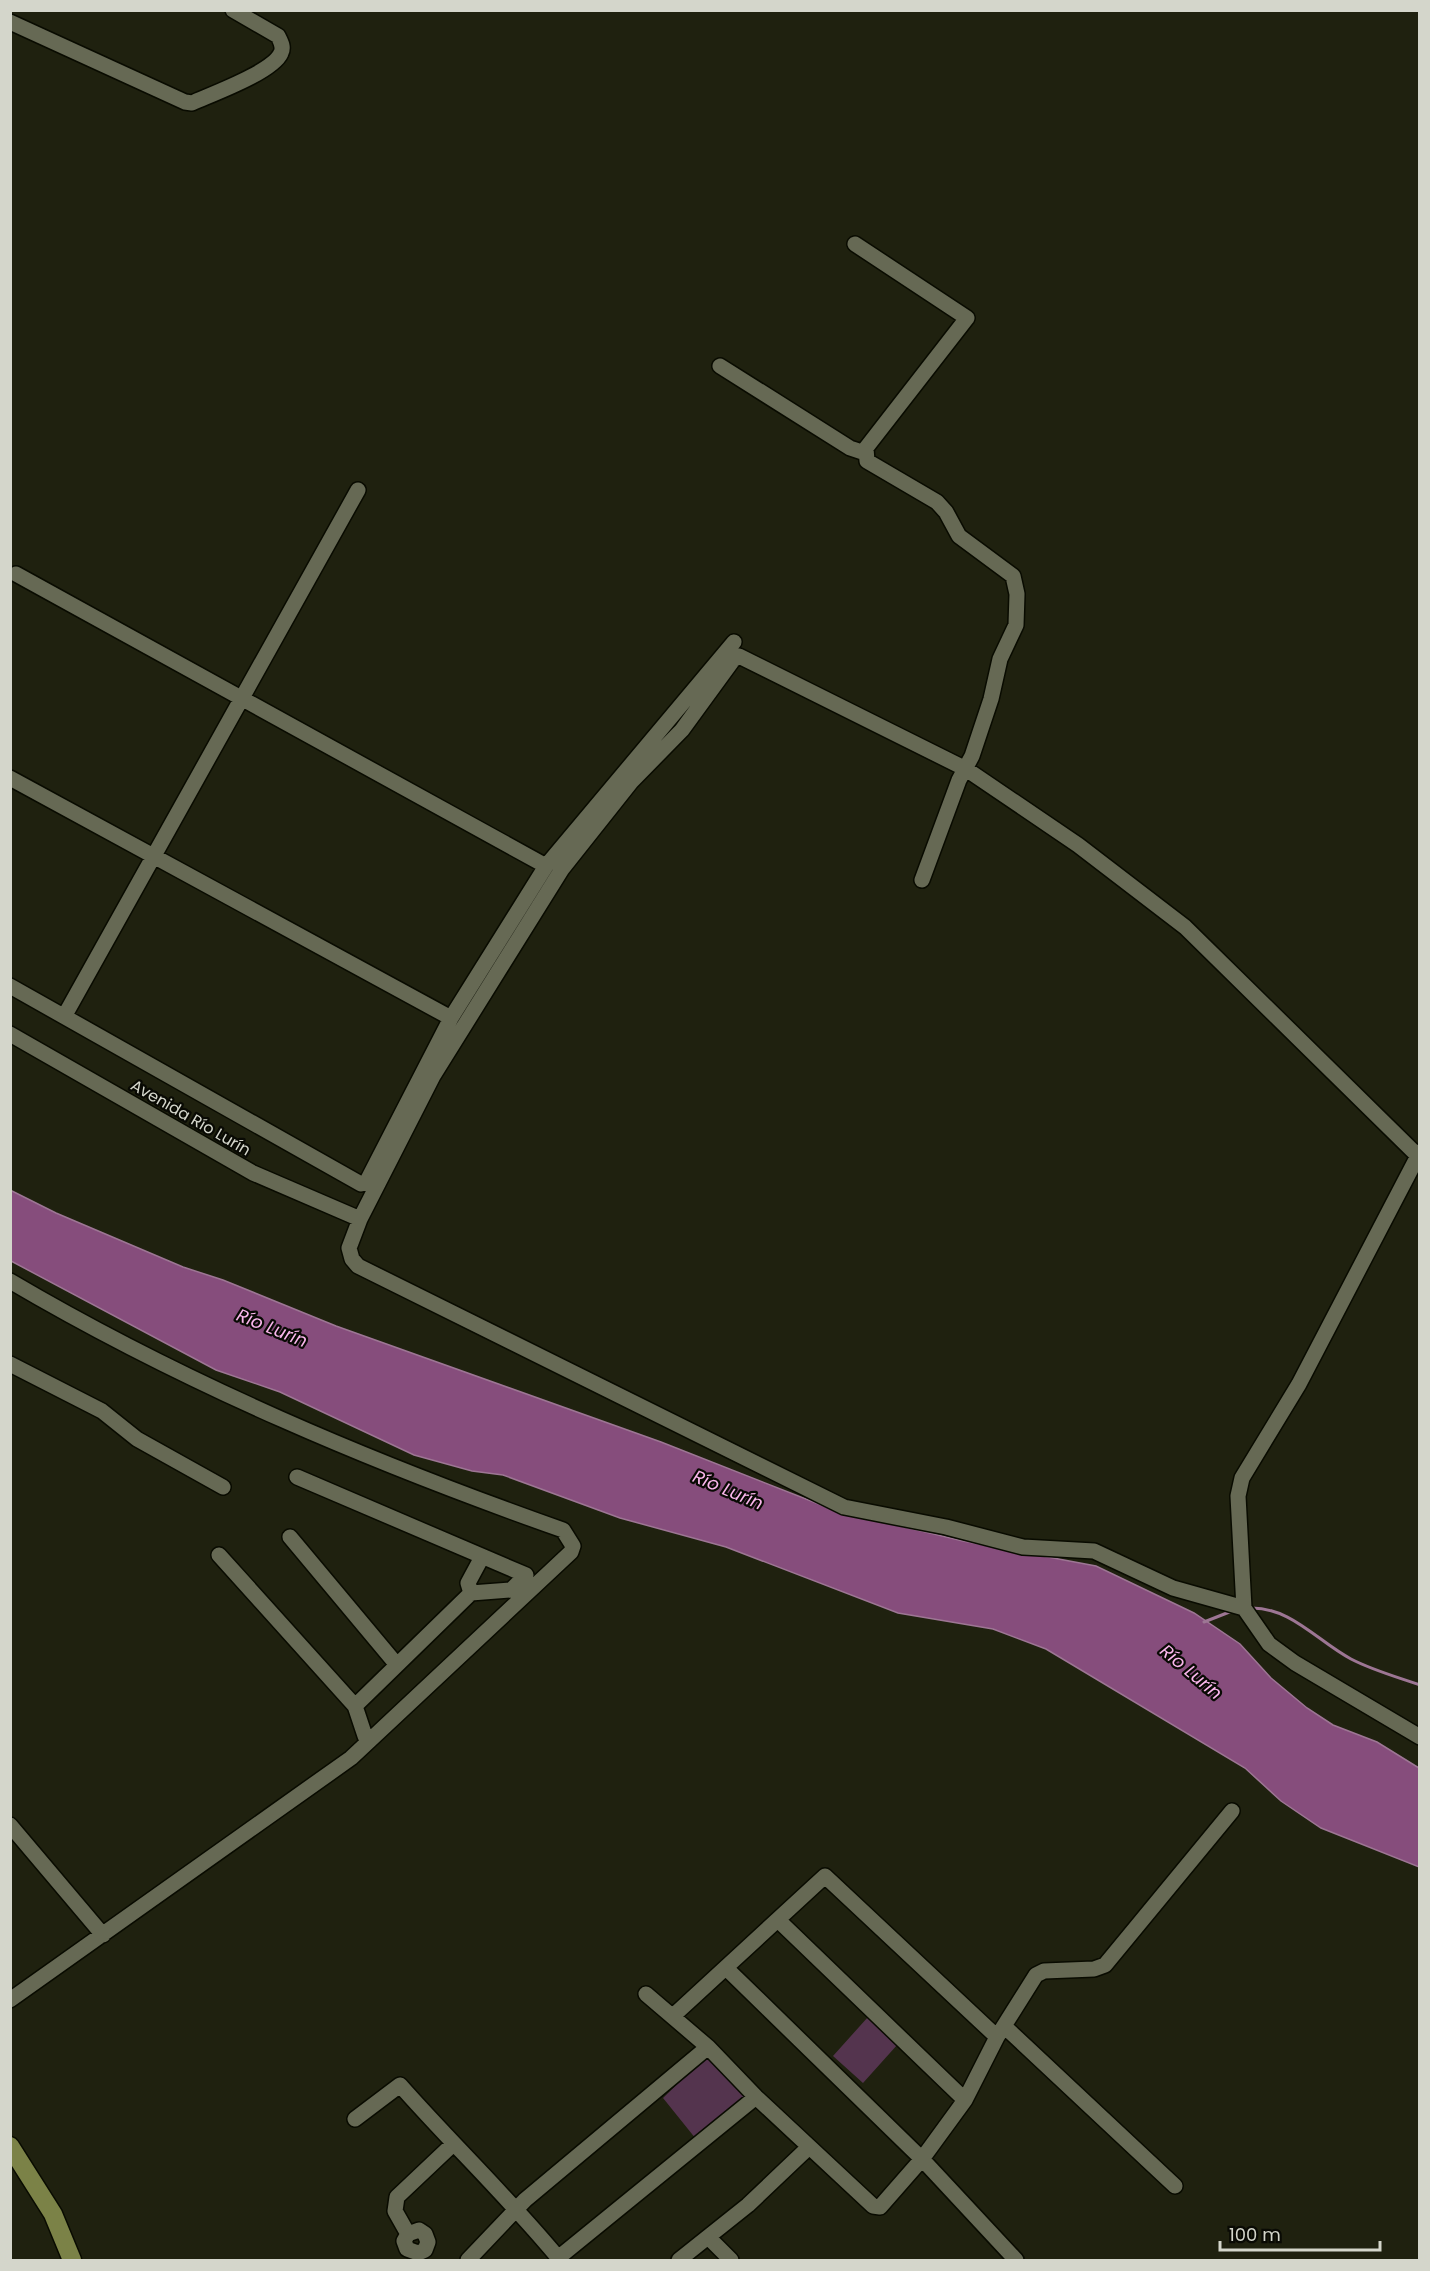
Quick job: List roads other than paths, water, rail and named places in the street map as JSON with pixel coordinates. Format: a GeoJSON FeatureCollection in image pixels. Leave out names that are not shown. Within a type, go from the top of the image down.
{"type":"FeatureCollection","features":[{"type":"Feature","properties":{"kind":"main road"},"geometry":{"type":"LineString","coordinates":[[10,2146],[53,2214],[72,2260]]}},
{"type":"Feature","properties":{"kind":"street"},"geometry":{"type":"LineString","coordinates":[[10,22],[192,103],[270,66],[281,54],[282,43],[278,36],[233,10]]}},
{"type":"Feature","properties":{"kind":"street"},"geometry":{"type":"LineString","coordinates":[[855,244],[967,318],[869,443],[865,453],[867,460],[937,502],[946,512],[959,536],[1014,579],[1016,626],[1000,659],[991,699],[922,880]]}},
{"type":"Feature","properties":{"kind":"street"},"geometry":{"type":"LineString","coordinates":[[720,366],[850,448],[865,453]]}},
{"type":"Feature","properties":{"kind":"street"},"geometry":{"type":"LineString","coordinates":[[65,1016],[358,490]]}},
{"type":"Feature","properties":{"kind":"street"},"geometry":{"type":"LineString","coordinates":[[16,574],[546,866]]}},
{"type":"Feature","properties":{"kind":"street"},"geometry":{"type":"LineString","coordinates":[[10,986],[363,1184],[451,1018],[546,866],[734,642]]}},
{"type":"Feature","properties":{"kind":"street"},"geometry":{"type":"LineString","coordinates":[[1244,1608],[1173,1588],[1094,1551],[1023,1547],[946,1527],[836,1504],[358,1266],[352,1259],[350,1248],[360,1219],[433,1076],[562,869],[631,782],[682,730],[733,660],[739,656],[966,769],[1078,845],[1185,927],[1418,1153],[1299,1384],[1242,1478],[1238,1496],[1244,1608],[1269,1644],[1295,1663],[1419,1737]]}},
{"type":"Feature","properties":{"kind":"street"},"geometry":{"type":"LineString","coordinates":[[10,778],[451,1018]]}},
{"type":"Feature","properties":{"kind":"street","name":"Avenida Río Lurín"},"geometry":{"type":"LineString","coordinates":[[10,1034],[258,1176],[360,1219]]}},
{"type":"Feature","properties":{"kind":"street"},"geometry":{"type":"LineString","coordinates":[[10,1281],[117,1340],[234,1397],[407,1473],[563,1530],[573,1546],[571,1552],[342,1765],[10,2000]]}},
{"type":"Feature","properties":{"kind":"street"},"geometry":{"type":"LineString","coordinates":[[10,1364],[102,1411],[137,1438],[223,1487]]}},
{"type":"Feature","properties":{"kind":"street"},"geometry":{"type":"LineString","coordinates":[[297,1478],[526,1575],[511,1590],[471,1593],[355,1706]]}},
{"type":"Feature","properties":{"kind":"street"},"geometry":{"type":"LineString","coordinates":[[290,1537],[397,1665]]}},
{"type":"Feature","properties":{"kind":"street"},"geometry":{"type":"LineString","coordinates":[[219,1555],[355,1706],[365,1736],[369,1741]]}},
{"type":"Feature","properties":{"kind":"street"},"geometry":{"type":"LineString","coordinates":[[471,1593],[468,1583],[482,1557]]}},
{"type":"Feature","properties":{"kind":"street"},"geometry":{"type":"LineString","coordinates":[[646,1994],[708,2047],[756,2097],[877,2207],[922,2159],[965,2100],[1001,2032],[1039,1973],[1094,1969],[1111,1960],[1232,1811]]}},
{"type":"Feature","properties":{"kind":"street"},"geometry":{"type":"LineString","coordinates":[[10,1825],[103,1935]]}},
{"type":"Feature","properties":{"kind":"street"},"geometry":{"type":"LineString","coordinates":[[673,2016],[826,1876],[1175,2186]]}},
{"type":"Feature","properties":{"kind":"street"},"geometry":{"type":"LineString","coordinates":[[778,1920],[965,2100]]}},
{"type":"Feature","properties":{"kind":"street"},"geometry":{"type":"LineString","coordinates":[[726,1968],[922,2159],[1016,2260]]}},
{"type":"Feature","properties":{"kind":"street"},"geometry":{"type":"LineString","coordinates":[[468,2260],[517,2209],[708,2047]]}},
{"type":"Feature","properties":{"kind":"street"},"geometry":{"type":"LineString","coordinates":[[355,2119],[399,2085],[452,2145],[517,2209],[559,2259],[756,2097]]}},
{"type":"Feature","properties":{"kind":"street"},"geometry":{"type":"LineString","coordinates":[[408,2234],[395,2211],[397,2197],[452,2145]]}},
{"type":"Feature","properties":{"kind":"street"},"geometry":{"type":"LineString","coordinates":[[679,2260],[748,2205],[809,2147]]}},
{"type":"Feature","properties":{"kind":"street"},"geometry":{"type":"LineString","coordinates":[[709,2238],[730,2260]]}},
{"type":"Feature","properties":{"kind":"water","name":"Río Lurín"},"geometry":{"type":"Polygon","coordinates":[[[10,1190],[56,1213],[183,1267],[223,1280],[336,1326],[661,1442],[834,1510],[963,1541],[1096,1566],[1194,1613],[1240,1644],[1271,1678],[1307,1708],[1333,1725],[1377,1742],[1419,1768],[1419,1867],[1321,1828],[1281,1801],[1245,1768],[1046,1649],[993,1629],[898,1613],[726,1547],[620,1518],[503,1475],[472,1471],[414,1455],[280,1392],[216,1370],[11,1261],[10,1190]]]}},
{"type":"Feature","properties":{"kind":"waterway"},"geometry":{"type":"LineString","coordinates":[[1250,1608],[1278,1613],[1303,1626],[1351,1659],[1420,1685]]}},
{"type":"Feature","properties":{"kind":"waterway"},"geometry":{"type":"LineString","coordinates":[[1204,1622],[1232,1611]]}}]}
